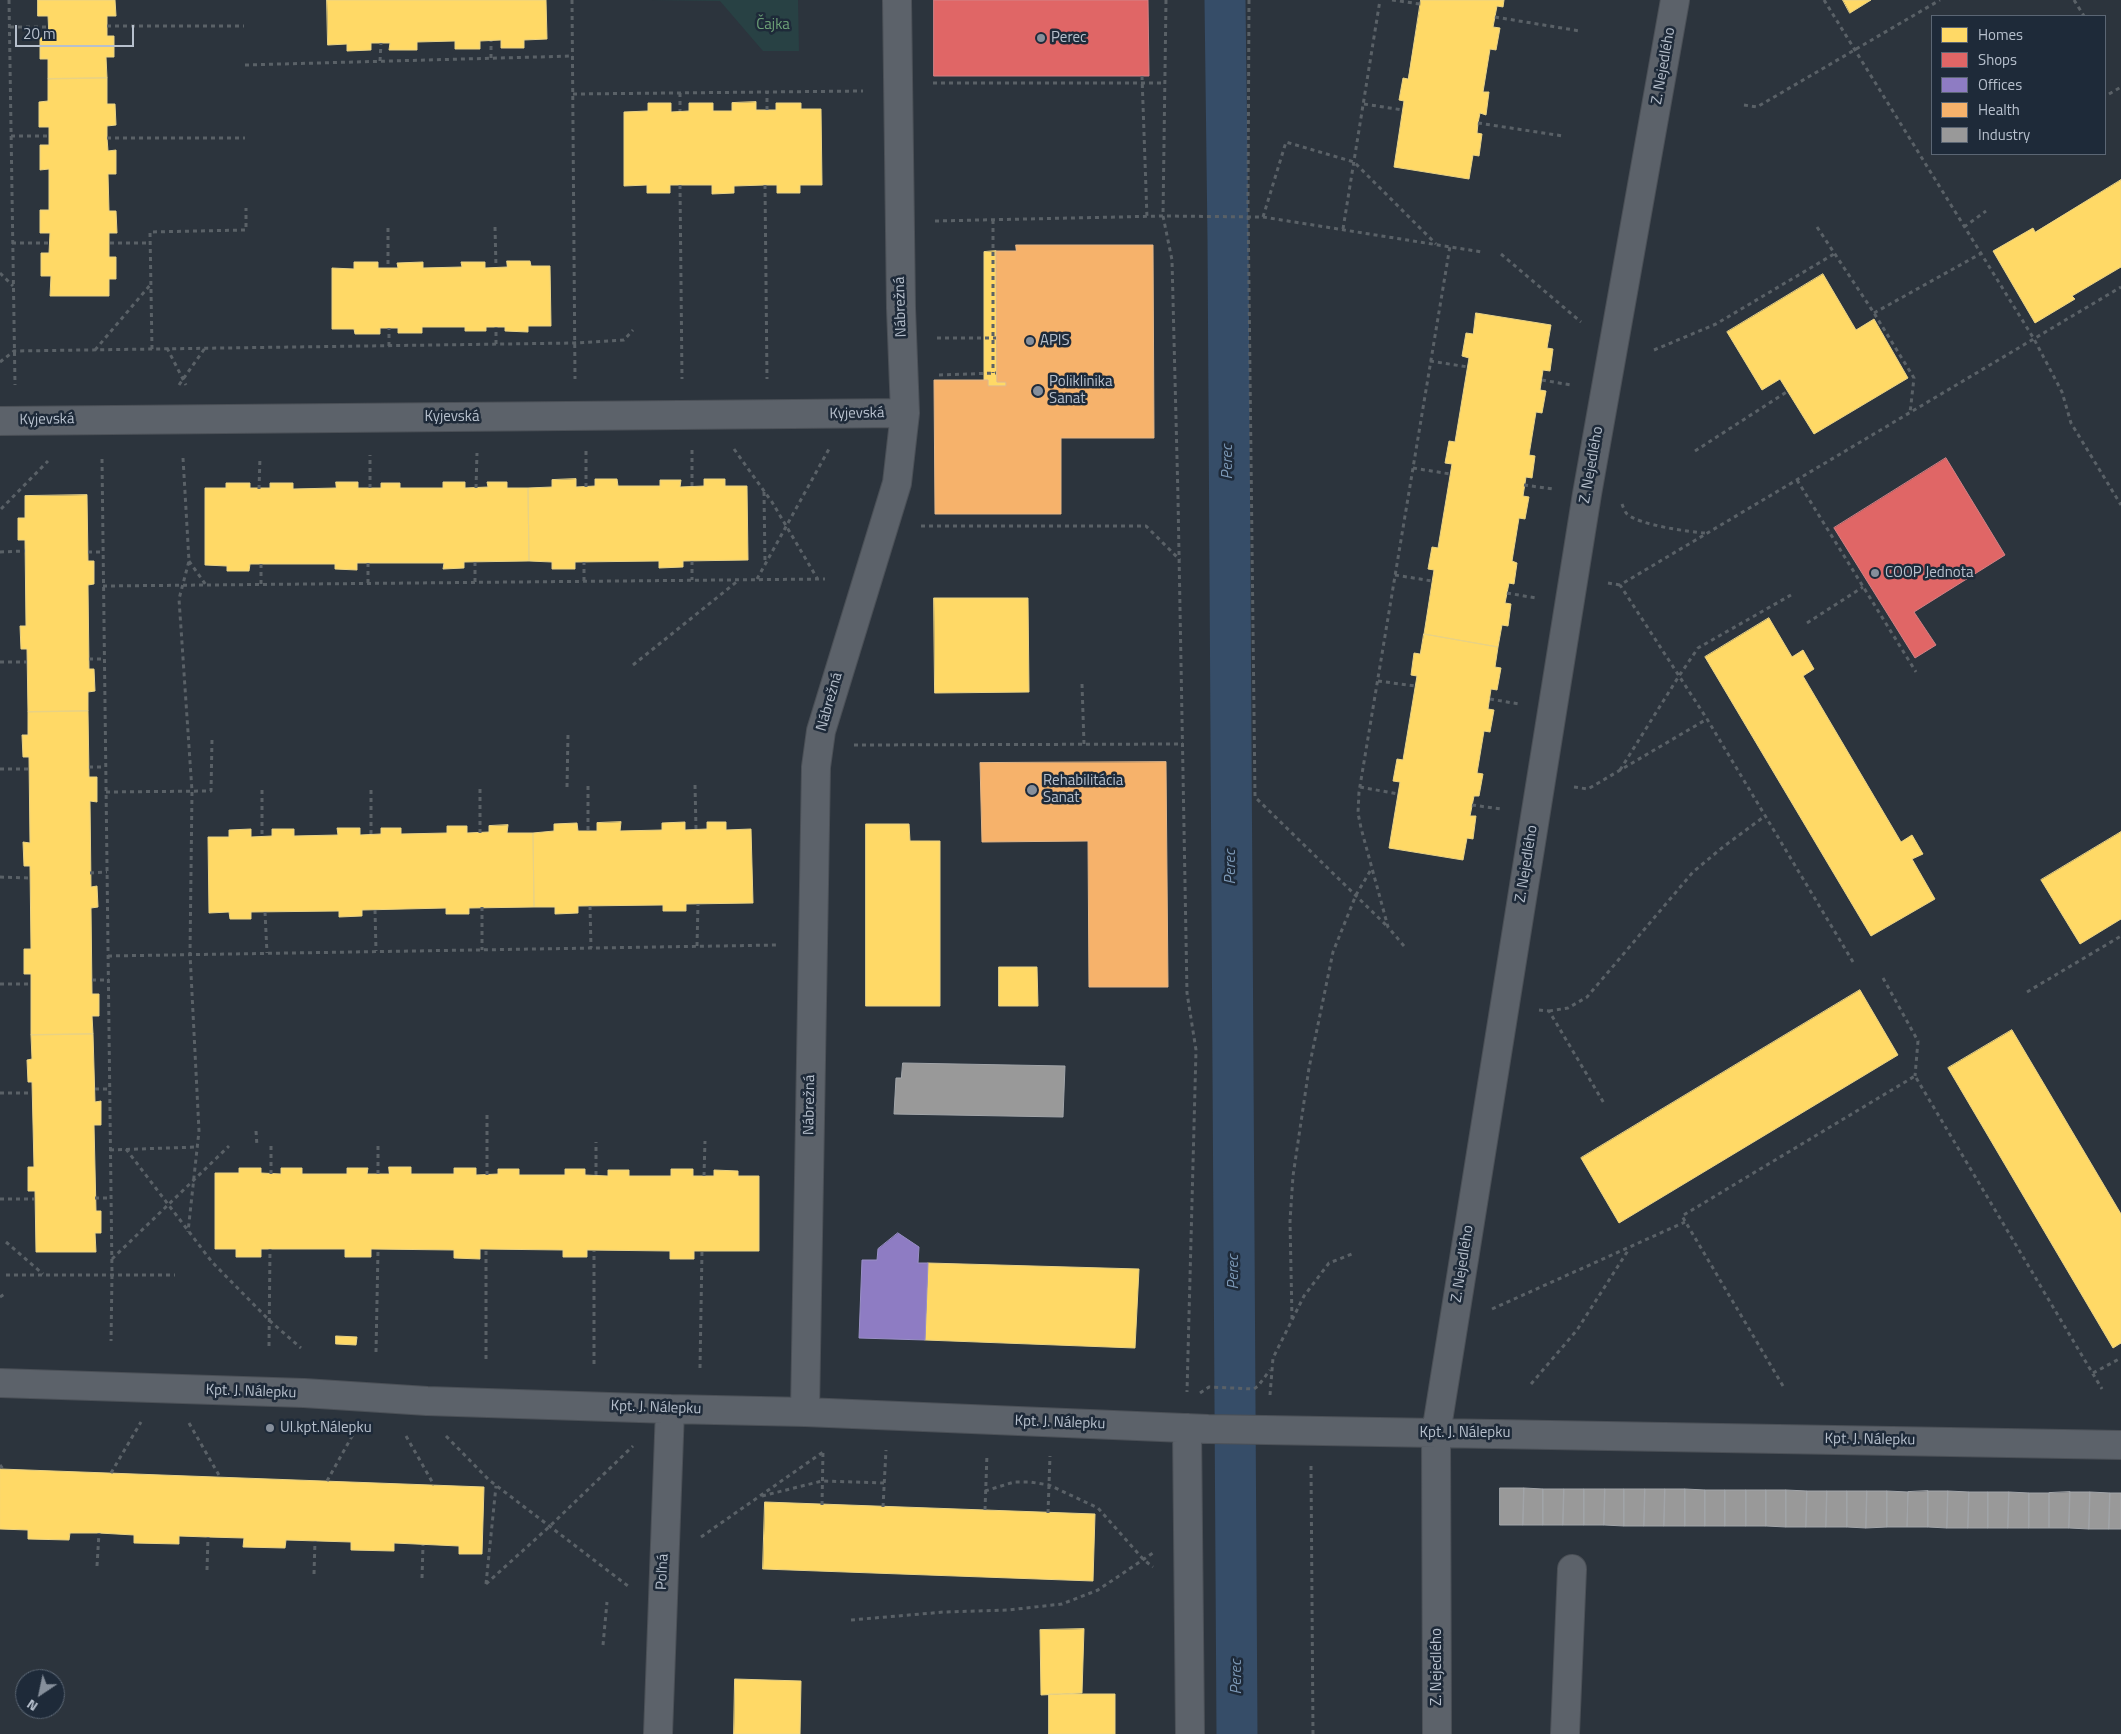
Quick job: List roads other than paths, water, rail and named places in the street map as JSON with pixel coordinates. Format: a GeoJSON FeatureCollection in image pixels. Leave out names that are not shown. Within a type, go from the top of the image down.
{"type":"FeatureCollection","features":[{"type":"Feature","properties":{"kind":"street","name":"Nábrežná"},"geometry":{"type":"LineString","coordinates":[[805,1412],[815,805],[821,731],[897,483],[905,414],[899,222],[897,0]]}},
{"type":"Feature","properties":{"kind":"street","name":"Z. Nejedlého"},"geometry":{"type":"LineString","coordinates":[[1437,1734],[1436,1433],[1587,494],[1675,0]]}},
{"type":"Feature","properties":{"kind":"street","name":"Kyjevská"},"geometry":{"type":"LineString","coordinates":[[0,421],[905,414]]}},
{"type":"Feature","properties":{"kind":"street","name":"Kpt. J. Nálepku"},"geometry":{"type":"LineString","coordinates":[[0,1383],[304,1393],[427,1401],[805,1412],[1260,1430],[1484,1432],[2121,1445]]}},
{"type":"Feature","properties":{"kind":"street","name":"Poľná"},"geometry":{"type":"LineString","coordinates":[[658,1734],[661,1611],[670,1409]]}},
{"type":"Feature","properties":{"kind":"street"},"geometry":{"type":"LineString","coordinates":[[1190,1734],[1197,1428]]}},
{"type":"Feature","properties":{"kind":"street"},"geometry":{"type":"LineString","coordinates":[[1565,1734],[1572,1569]]}},
{"type":"Feature","properties":{"kind":"waterway","name":"Perec"},"geometry":{"type":"LineString","coordinates":[[1225,0],[1237,1734]]}},
{"type":"Feature","properties":{"kind":"place","name":"Perec"},"geometry":{"type":"Point","coordinates":[1041,38]}},
{"type":"Feature","properties":{"kind":"place","name":"APIS"},"geometry":{"type":"Point","coordinates":[1030,341]}},
{"type":"Feature","properties":{"kind":"place","name":"Poliklinika Sanat"},"geometry":{"type":"Point","coordinates":[1038,391]}},
{"type":"Feature","properties":{"kind":"place","name":"COOP Jednota"},"geometry":{"type":"Point","coordinates":[1875,573]}},
{"type":"Feature","properties":{"kind":"place","name":"Rehabilitácia Sanat"},"geometry":{"type":"Point","coordinates":[1032,790]}},
{"type":"Feature","properties":{"kind":"place","name":"Ul.kpt.Nálepku"},"geometry":{"type":"Point","coordinates":[270,1428]}},
{"type":"Feature","properties":{"kind":"park label","name":"Čajka"},"geometry":{"type":"Point","coordinates":[773,25]}}]}
